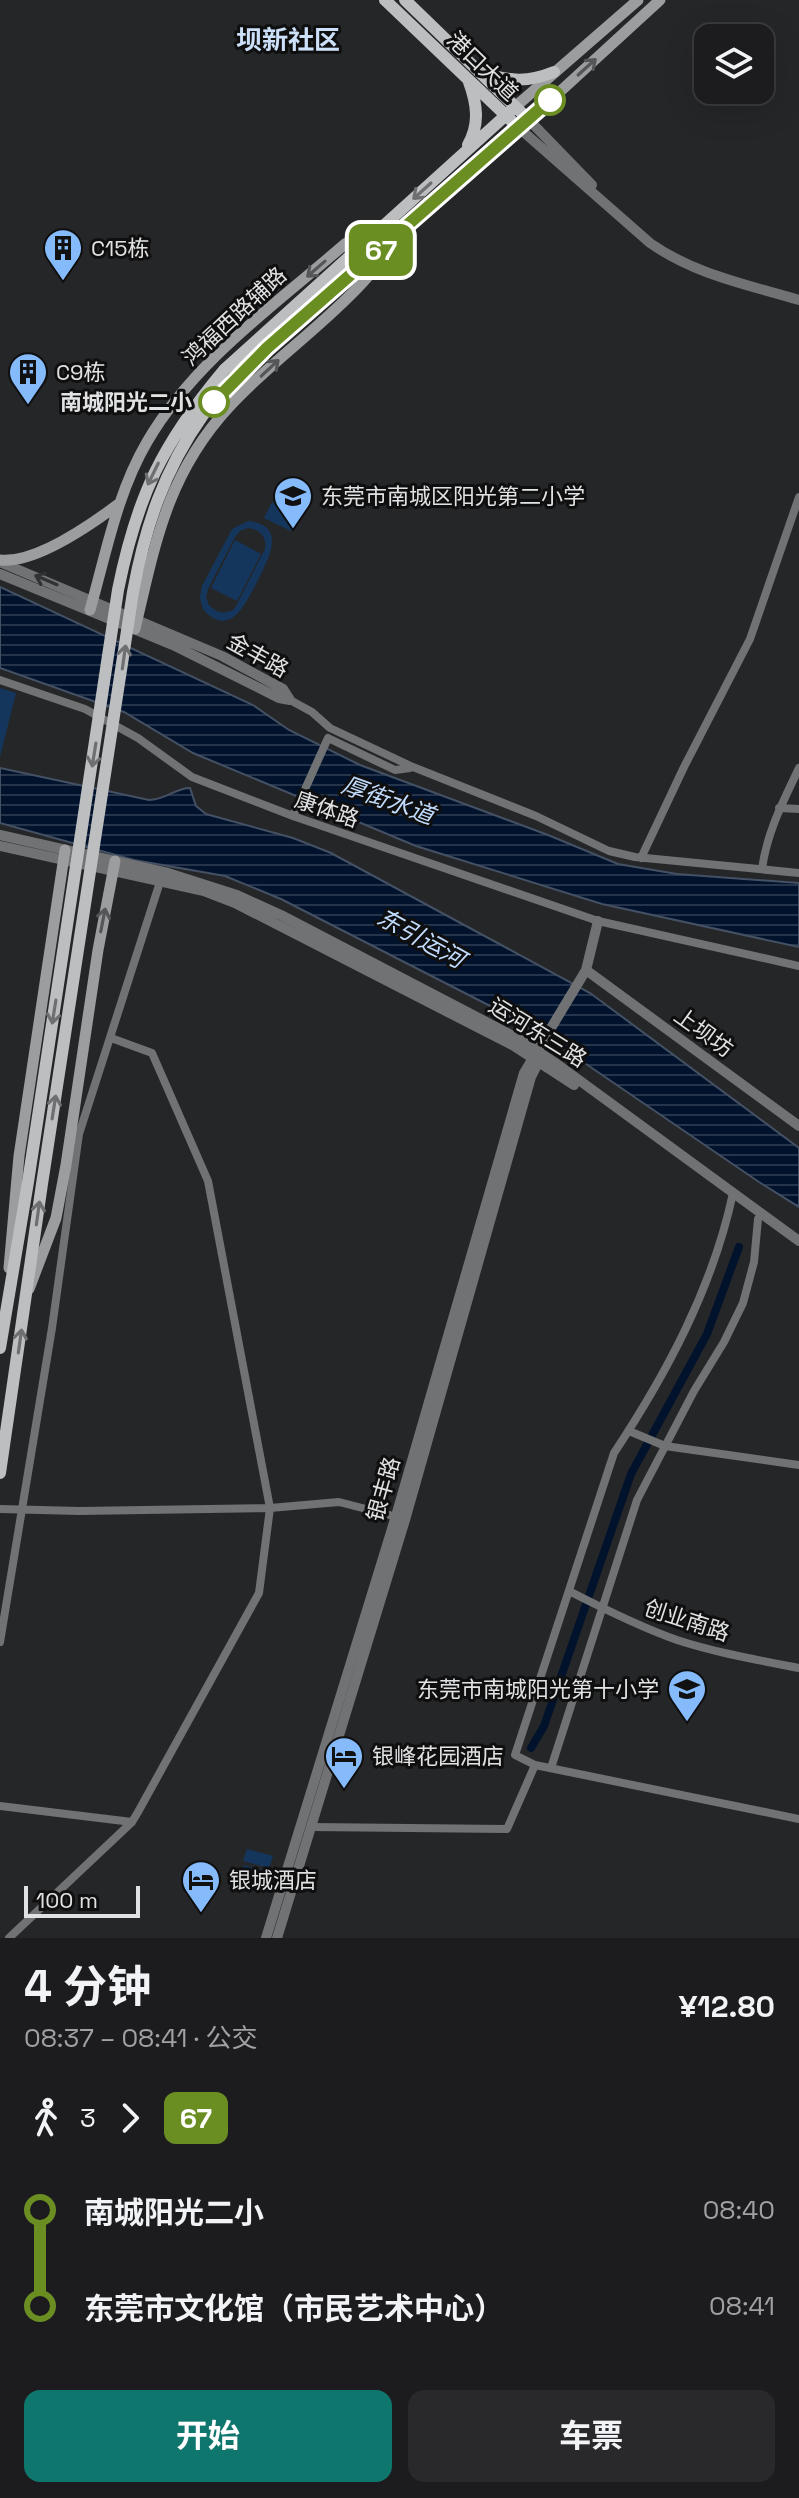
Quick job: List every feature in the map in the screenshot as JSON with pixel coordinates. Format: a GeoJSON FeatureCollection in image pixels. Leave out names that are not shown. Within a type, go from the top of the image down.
{"type":"FeatureCollection","features":[{"type":"Feature","properties":{"kind":"main road","name":"港口大道"},"geometry":{"type":"LineString","coordinates":[[385,0],[474,75]]}},
{"type":"Feature","properties":{"kind":"main road","name":"港口大道"},"geometry":{"type":"LineString","coordinates":[[405,0],[524,124]]}},
{"type":"Feature","properties":{"kind":"main road"},"geometry":{"type":"LineString","coordinates":[[0,1348],[123,564],[148,486],[165,451],[198,411],[224,370],[463,153],[638,0]]}},
{"type":"Feature","properties":{"kind":"main road"},"geometry":{"type":"LineString","coordinates":[[0,1473],[140,554],[160,490],[198,411],[660,0]]}},
{"type":"Feature","properties":{"kind":"main road"},"geometry":{"type":"LineString","coordinates":[[463,153],[473,136],[477,118],[474,75],[518,81],[535,80],[554,72]]}},
{"type":"Feature","properties":{"kind":"main road","name":"鸿福西路辅路"},"geometry":{"type":"LineString","coordinates":[[92,605],[127,482],[147,442],[172,405],[208,364],[345,244],[361,234],[381,229]]}},
{"type":"Feature","properties":{"kind":"main road"},"geometry":{"type":"LineString","coordinates":[[136,624],[168,503],[188,462],[230,405],[364,281],[389,243]]}},
{"type":"Feature","properties":{"kind":"main road"},"geometry":{"type":"LineString","coordinates":[[0,561],[35,554],[67,538],[121,503]]}},
{"type":"Feature","properties":{"kind":"main road"},"geometry":{"type":"LineString","coordinates":[[8,1297],[15,1185],[64,855]]}},
{"type":"Feature","properties":{"kind":"main road"},"geometry":{"type":"LineString","coordinates":[[26,1297],[56,1218],[114,866]]}},
{"type":"Feature","properties":{"kind":"street"},"geometry":{"type":"LineString","coordinates":[[524,124],[650,243],[673,260],[697,271],[799,300]]}},
{"type":"Feature","properties":{"kind":"street"},"geometry":{"type":"LineString","coordinates":[[641,858],[750,639],[799,497]]}},
{"type":"Feature","properties":{"kind":"street","name":"金丰路"},"geometry":{"type":"LineString","coordinates":[[0,561],[136,624],[279,698],[290,700]]}},
{"type":"Feature","properties":{"kind":"street","name":"金丰路"},"geometry":{"type":"LineString","coordinates":[[0,574],[92,605]]}},
{"type":"Feature","properties":{"kind":"street","name":"康体路"},"geometry":{"type":"LineString","coordinates":[[0,680],[85,709],[121,727],[192,777],[293,816],[598,921],[799,966]]}},
{"type":"Feature","properties":{"kind":"street"},"geometry":{"type":"LineString","coordinates":[[290,700],[312,712],[330,728],[413,767],[536,816],[609,851],[641,858],[799,873]]}},
{"type":"Feature","properties":{"kind":"street"},"geometry":{"type":"LineString","coordinates":[[293,816],[328,738],[395,770],[413,767]]}},
{"type":"Feature","properties":{"kind":"street"},"geometry":{"type":"LineString","coordinates":[[762,869],[765,847],[779,808],[799,768]]}},
{"type":"Feature","properties":{"kind":"street"},"geometry":{"type":"LineString","coordinates":[[779,808],[799,809]]}},
{"type":"Feature","properties":{"kind":"street","name":"运河东三路"},"geometry":{"type":"LineString","coordinates":[[0,835],[64,855]]}},
{"type":"Feature","properties":{"kind":"street","name":"运河东三路"},"geometry":{"type":"LineString","coordinates":[[0,846],[64,855],[205,884],[259,905],[507,1033],[799,1241]]}},
{"type":"Feature","properties":{"kind":"street","name":"运河东三路"},"geometry":{"type":"LineString","coordinates":[[114,866],[160,882],[204,891],[278,923],[536,1056]]}},
{"type":"Feature","properties":{"kind":"street"},"geometry":{"type":"LineString","coordinates":[[0,1642],[52,1328],[79,1134],[160,882]]}},
{"type":"Feature","properties":{"kind":"street","name":"银丰路"},"geometry":{"type":"LineString","coordinates":[[277,1938],[536,1056],[586,970],[598,921]]}},
{"type":"Feature","properties":{"kind":"street","name":"上坝坊"},"geometry":{"type":"LineString","coordinates":[[586,970],[799,1126]]}},
{"type":"Feature","properties":{"kind":"street"},"geometry":{"type":"LineString","coordinates":[[9,1938],[132,1822],[259,1593],[270,1508],[208,1181],[152,1053],[111,1038]]}},
{"type":"Feature","properties":{"kind":"street"},"geometry":{"type":"LineString","coordinates":[[732,1196],[724,1234],[698,1306],[633,1433],[614,1453],[573,1592],[515,1755],[535,1765],[799,1819]]}},
{"type":"Feature","properties":{"kind":"street","name":"运河东三路"},"geometry":{"type":"LineString","coordinates":[[732,1196],[799,1249]]}},
{"type":"Feature","properties":{"kind":"street"},"geometry":{"type":"LineString","coordinates":[[551,1768],[598,1606],[660,1444],[724,1342],[743,1303],[754,1262],[758,1219]]}},
{"type":"Feature","properties":{"kind":"street"},"geometry":{"type":"LineString","coordinates":[[633,1433],[660,1444],[799,1465]]}},
{"type":"Feature","properties":{"kind":"street"},"geometry":{"type":"LineString","coordinates":[[0,1509],[270,1508],[339,1502],[401,1518]]}},
{"type":"Feature","properties":{"kind":"street","name":"银丰路"},"geometry":{"type":"LineString","coordinates":[[266,1938],[401,1518]]}},
{"type":"Feature","properties":{"kind":"street","name":"创业南路"},"geometry":{"type":"LineString","coordinates":[[573,1592],[676,1640],[799,1668]]}},
{"type":"Feature","properties":{"kind":"street"},"geometry":{"type":"LineString","coordinates":[[311,1827],[507,1829],[535,1765]]}},
{"type":"Feature","properties":{"kind":"street"},"geometry":{"type":"LineString","coordinates":[[0,1806],[132,1822]]}},
{"type":"Feature","properties":{"kind":"shaded area"},"geometry":{"type":"Polygon","coordinates":[[[272,502],[299,516],[291,531],[264,518],[272,502]]]}},
{"type":"Feature","properties":{"kind":"shaded area"},"geometry":{"type":"Polygon","coordinates":[[[248,521],[261,524],[272,537],[272,546],[265,566],[241,609],[235,616],[221,621],[203,609],[200,598],[202,586],[232,529],[248,521]],[[252,529],[240,531],[235,537],[208,589],[206,597],[209,605],[218,612],[235,608],[265,549],[264,537],[252,529]]]}},
{"type":"Feature","properties":{"kind":"shaded area"},"geometry":{"type":"Polygon","coordinates":[[[235,540],[261,554],[237,601],[211,588],[235,540]]]}},
{"type":"Feature","properties":{"kind":"shaded area"},"geometry":{"type":"Polygon","coordinates":[[[0,688],[16,693],[0,757],[0,688]]]}},
{"type":"Feature","properties":{"kind":"shaded area"},"geometry":{"type":"Polygon","coordinates":[[[247,1849],[273,1856],[269,1868],[243,1861],[247,1849]]]}},
{"type":"Feature","properties":{"kind":"shaded area"},"geometry":{"type":"Polygon","coordinates":[[[244,1865],[270,1872],[267,1884],[241,1876],[244,1865]]]}},
{"type":"Feature","properties":{"kind":"water","name":"厚街水道"},"geometry":{"type":"Polygon","coordinates":[[[0,587],[253,705],[289,730],[360,765],[618,864],[677,874],[799,883],[799,947],[602,904],[416,846],[193,753],[124,712],[0,668],[0,587]]]}},
{"type":"Feature","properties":{"kind":"water","name":"东引运河"},"geometry":{"type":"Polygon","coordinates":[[[0,768],[149,800],[190,788],[196,806],[206,814],[293,838],[331,853],[590,993],[799,1148],[799,1207],[567,1051],[498,1010],[281,899],[225,876],[134,860],[0,823],[0,768]]]}},
{"type":"Feature","properties":{"kind":"waterway"},"geometry":{"type":"LineString","coordinates":[[531,1748],[544,1726],[631,1474],[707,1334],[739,1247]]}},
{"type":"Feature","properties":{"kind":"bus line","name":"67"},"geometry":{"type":"LineString","coordinates":[[214,402],[267,348],[550,100]]}},
{"type":"Feature","properties":{"kind":"place","name":"C15栋"},"geometry":{"type":"Point","coordinates":[63,282]}},
{"type":"Feature","properties":{"kind":"place","name":"南城阳光二小"},"geometry":{"type":"Point","coordinates":[214,402]}},
{"type":"Feature","properties":{"kind":"place","name":"C9栋"},"geometry":{"type":"Point","coordinates":[28,406]}},
{"type":"Feature","properties":{"kind":"place","name":"东莞市南城区阳光第二小学"},"geometry":{"type":"Point","coordinates":[293,530]}},
{"type":"Feature","properties":{"kind":"place","name":"东莞市南城阳光第十小学"},"geometry":{"type":"Point","coordinates":[687,1723]}},
{"type":"Feature","properties":{"kind":"place","name":"银峰花园酒店"},"geometry":{"type":"Point","coordinates":[344,1790]}},
{"type":"Feature","properties":{"kind":"place","name":"银城酒店"},"geometry":{"type":"Point","coordinates":[201,1914]}},
{"type":"Feature","properties":{"kind":"district","name":"坝新社区"},"geometry":{"type":"Point","coordinates":[288,40]}}]}
